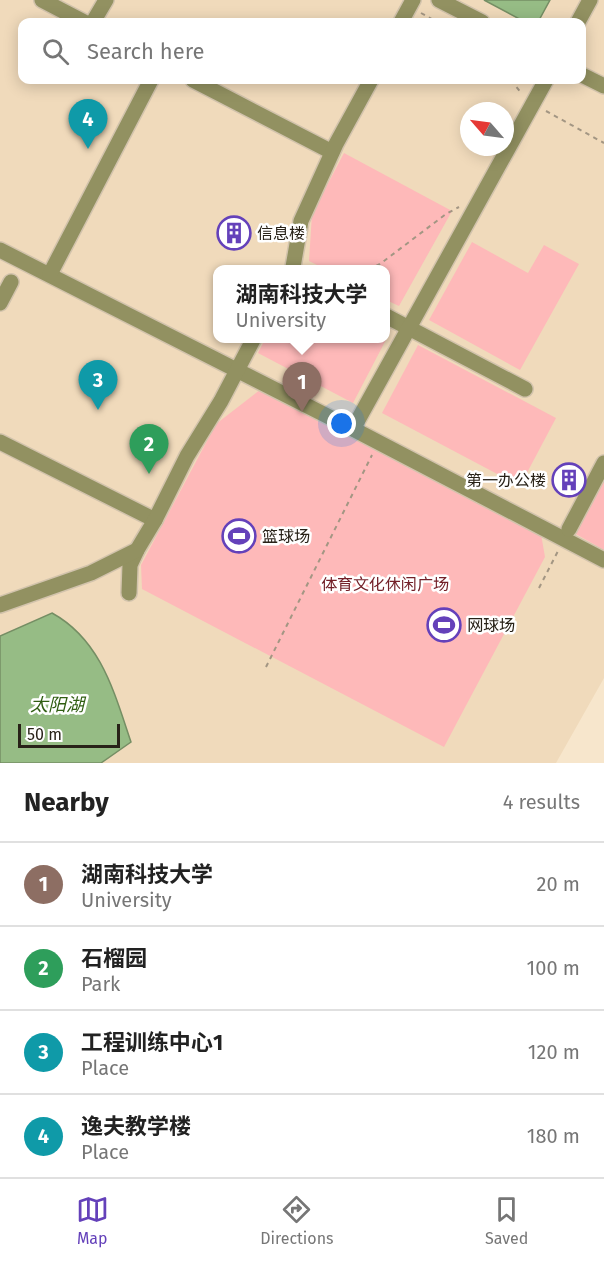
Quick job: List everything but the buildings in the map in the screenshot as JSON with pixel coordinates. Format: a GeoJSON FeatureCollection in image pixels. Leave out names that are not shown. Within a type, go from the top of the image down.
{"type":"FeatureCollection","features":[{"type":"Feature","properties":{"kind":"street"},"geometry":{"type":"LineString","coordinates":[[42,0],[76,18]]}},
{"type":"Feature","properties":{"kind":"street"},"geometry":{"type":"LineString","coordinates":[[95,18],[106,0]]}},
{"type":"Feature","properties":{"kind":"street"},"geometry":{"type":"LineString","coordinates":[[403,18],[413,0]]}},
{"type":"Feature","properties":{"kind":"street"},"geometry":{"type":"LineString","coordinates":[[439,0],[474,18]]}},
{"type":"Feature","properties":{"kind":"street"},"geometry":{"type":"LineString","coordinates":[[580,18],[590,0]]}},
{"type":"Feature","properties":{"kind":"street"},"geometry":{"type":"LineString","coordinates":[[586,77],[604,86]]}},
{"type":"Feature","properties":{"kind":"street"},"geometry":{"type":"LineString","coordinates":[[50,274],[149,84]]}},
{"type":"Feature","properties":{"kind":"street"},"geometry":{"type":"LineString","coordinates":[[201,84],[332,152]]}},
{"type":"Feature","properties":{"kind":"street"},"geometry":{"type":"LineString","coordinates":[[295,265],[301,221],[332,152],[368,84]]}},
{"type":"Feature","properties":{"kind":"street"},"geometry":{"type":"LineString","coordinates":[[353,429],[544,84]]}},
{"type":"Feature","properties":{"kind":"street"},"geometry":{"type":"LineString","coordinates":[[0,250],[353,429],[567,534],[604,560]]}},
{"type":"Feature","properties":{"kind":"street"},"geometry":{"type":"LineString","coordinates":[[0,303],[11,282]]}},
{"type":"Feature","properties":{"kind":"street"},"geometry":{"type":"LineString","coordinates":[[390,318],[525,389]]}},
{"type":"Feature","properties":{"kind":"street"},"geometry":{"type":"LineString","coordinates":[[129,593],[130,566],[136,550],[155,520],[187,456],[221,401],[252,343]]}},
{"type":"Feature","properties":{"kind":"street"},"geometry":{"type":"LineString","coordinates":[[0,442],[155,520]]}},
{"type":"Feature","properties":{"kind":"street"},"geometry":{"type":"LineString","coordinates":[[567,534],[604,462]]}},
{"type":"Feature","properties":{"kind":"street"},"geometry":{"type":"LineString","coordinates":[[0,604],[91,573],[136,550]]}},
{"type":"Feature","properties":{"kind":"path"},"geometry":{"type":"LineString","coordinates":[[514,84],[526,100],[604,142]]}},
{"type":"Feature","properties":{"kind":"path"},"geometry":{"type":"LineString","coordinates":[[378,265],[446,214],[480,198]]}},
{"type":"Feature","properties":{"kind":"path"},"geometry":{"type":"LineString","coordinates":[[266,667],[379,442]]}},
{"type":"Feature","properties":{"kind":"path"},"geometry":{"type":"LineString","coordinates":[[539,588],[567,534]]}},
{"type":"Feature","properties":{"kind":"shaded area"},"geometry":{"type":"Polygon","coordinates":[[[0,0],[604,0],[604,678],[556,763],[0,763],[0,0]]]}},
{"type":"Feature","properties":{"kind":"green space"},"geometry":{"type":"Polygon","coordinates":[[[344,153],[452,211],[399,306],[390,302],[390,265],[317,265],[309,261],[312,214],[344,153]]]}},
{"type":"Feature","properties":{"kind":"green space"},"geometry":{"type":"Polygon","coordinates":[[[472,242],[528,273],[544,245],[579,264],[520,370],[429,320],[472,242]]]}},
{"type":"Feature","properties":{"kind":"green space"},"geometry":{"type":"Polygon","coordinates":[[[263,343],[384,343],[353,403],[258,353],[263,343]]]}},
{"type":"Feature","properties":{"kind":"green space"},"geometry":{"type":"Polygon","coordinates":[[[418,345],[556,418],[520,486],[382,413],[418,345]]]}},
{"type":"Feature","properties":{"kind":"green space","name":"体育文化休闲广场"},"geometry":{"type":"Polygon","coordinates":[[[261,389],[541,534],[545,557],[444,747],[142,589],[141,565],[216,424],[261,389]]]}},
{"type":"Feature","properties":{"kind":"green space"},"geometry":{"type":"Polygon","coordinates":[[[604,477],[604,550],[574,533],[604,477]]]}},
{"type":"Feature","properties":{"kind":"water"},"geometry":{"type":"Polygon","coordinates":[[[484,0],[550,0],[540,18],[518,18],[484,0]]]}},
{"type":"Feature","properties":{"kind":"water","name":"太阳湖"},"geometry":{"type":"Polygon","coordinates":[[[52,613],[69,624],[94,652],[111,686],[131,742],[101,763],[0,763],[0,636],[52,613]]]}},
{"type":"Feature","properties":{"kind":"place","name":"逸夫教学楼"},"geometry":{"type":"Point","coordinates":[88,149]}},
{"type":"Feature","properties":{"kind":"place","name":"信息楼"},"geometry":{"type":"Point","coordinates":[234,233]}},
{"type":"Feature","properties":{"kind":"place","name":"工程训练中心1"},"geometry":{"type":"Point","coordinates":[98,410]}},
{"type":"Feature","properties":{"kind":"place","name":"湖南科技大学"},"geometry":{"type":"Point","coordinates":[302,412]}},
{"type":"Feature","properties":{"kind":"place","name":"石榴园"},"geometry":{"type":"Point","coordinates":[149,474]}},
{"type":"Feature","properties":{"kind":"place","name":"第一办公楼"},"geometry":{"type":"Point","coordinates":[569,480]}},
{"type":"Feature","properties":{"kind":"place","name":"篮球场"},"geometry":{"type":"Point","coordinates":[239,536]}},
{"type":"Feature","properties":{"kind":"place","name":"网球场"},"geometry":{"type":"Point","coordinates":[444,625]}}]}
